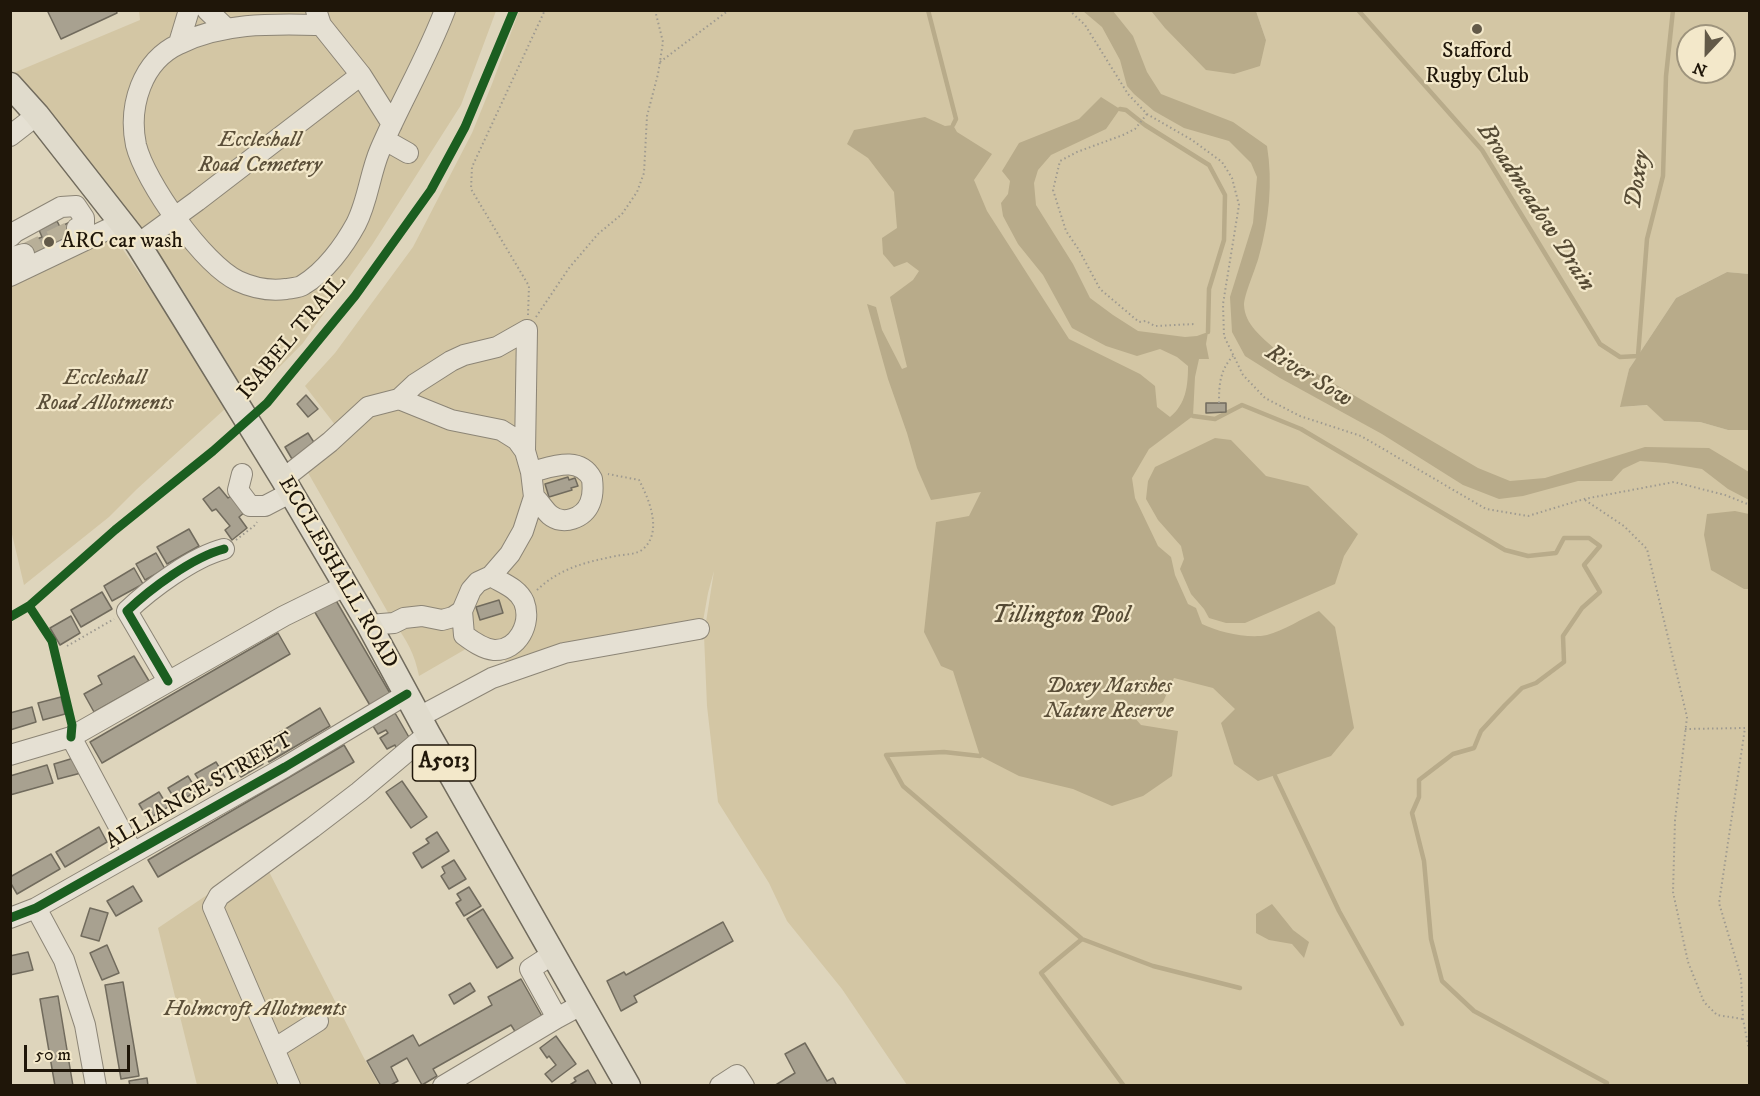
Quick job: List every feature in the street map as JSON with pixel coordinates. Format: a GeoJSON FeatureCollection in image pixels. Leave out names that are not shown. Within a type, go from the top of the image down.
{"type":"FeatureCollection","features":[{"type":"Feature","properties":{"kind":"main road","name":"ECCLESHALL ROAD"},"geometry":{"type":"LineString","coordinates":[[10,85],[37,115],[138,244],[260,440],[369,625],[423,725],[628,1086]]}},
{"type":"Feature","properties":{"kind":"street"},"geometry":{"type":"LineString","coordinates":[[179,44],[189,10]]}},
{"type":"Feature","properties":{"kind":"street"},"geometry":{"type":"LineString","coordinates":[[207,10],[227,29]]}},
{"type":"Feature","properties":{"kind":"street"},"geometry":{"type":"LineString","coordinates":[[408,153],[389,132],[361,75],[319,18],[227,29],[179,44],[156,62],[144,76],[136,99],[136,146],[153,183],[195,243],[217,266],[237,281],[271,291],[302,287],[330,261],[356,223],[380,150],[389,132],[445,10]]}},
{"type":"Feature","properties":{"kind":"street"},"geometry":{"type":"LineString","coordinates":[[138,244],[361,75]]}},
{"type":"Feature","properties":{"kind":"street"},"geometry":{"type":"LineString","coordinates":[[10,136],[37,115]]}},
{"type":"Feature","properties":{"kind":"street"},"geometry":{"type":"LineString","coordinates":[[10,237],[61,207],[76,206],[84,218],[84,225],[77,228]]}},
{"type":"Feature","properties":{"kind":"street"},"geometry":{"type":"LineString","coordinates":[[10,276],[121,223]]}},
{"type":"Feature","properties":{"kind":"street"},"geometry":{"type":"LineString","coordinates":[[242,474],[238,490],[250,506],[265,507],[368,407],[399,399],[415,384],[451,361],[464,355],[497,347],[527,330]]}},
{"type":"Feature","properties":{"kind":"street"},"geometry":{"type":"LineString","coordinates":[[491,576],[514,588],[524,602],[525,621],[523,631],[516,642],[505,648],[494,650],[483,647],[464,635],[462,611],[471,590],[478,582],[491,576],[517,544],[534,497],[531,472],[525,451],[527,330]]}},
{"type":"Feature","properties":{"kind":"street"},"geometry":{"type":"LineString","coordinates":[[399,399],[452,420],[501,430],[517,440],[525,451]]}},
{"type":"Feature","properties":{"kind":"street"},"geometry":{"type":"LineString","coordinates":[[531,472],[567,463],[583,468],[592,479],[590,503],[578,517],[555,518],[534,497]]}},
{"type":"Feature","properties":{"kind":"street"},"geometry":{"type":"LineString","coordinates":[[168,681],[127,611],[145,594],[210,552],[224,549]]}},
{"type":"Feature","properties":{"kind":"street"},"geometry":{"type":"LineString","coordinates":[[10,755],[71,737],[284,616],[345,586]]}},
{"type":"Feature","properties":{"kind":"street"},"geometry":{"type":"LineString","coordinates":[[369,625],[394,623],[404,618],[422,616],[442,621],[462,611]]}},
{"type":"Feature","properties":{"kind":"street"},"geometry":{"type":"LineString","coordinates":[[290,1086],[213,907],[219,896],[322,821],[423,725],[492,678],[564,653],[699,629]]}},
{"type":"Feature","properties":{"kind":"street","name":"ALLIANCE STREET"},"geometry":{"type":"LineString","coordinates":[[10,918],[36,908],[407,694]]}},
{"type":"Feature","properties":{"kind":"street"},"geometry":{"type":"LineString","coordinates":[[71,737],[133,853]]}},
{"type":"Feature","properties":{"kind":"street"},"geometry":{"type":"LineString","coordinates":[[36,908],[64,960],[84,1024],[96,1086]]}},
{"type":"Feature","properties":{"kind":"street"},"geometry":{"type":"LineString","coordinates":[[553,954],[530,969],[557,1018]]}},
{"type":"Feature","properties":{"kind":"street"},"geometry":{"type":"LineString","coordinates":[[443,1086],[581,1005]]}},
{"type":"Feature","properties":{"kind":"street"},"geometry":{"type":"LineString","coordinates":[[274,1048],[318,1021]]}},
{"type":"Feature","properties":{"kind":"street"},"geometry":{"type":"LineString","coordinates":[[720,1086],[737,1075],[744,1086]]}},
{"type":"Feature","properties":{"kind":"path"},"geometry":{"type":"LineString","coordinates":[[527,330],[529,286],[471,189],[472,167],[545,10]]}},
{"type":"Feature","properties":{"kind":"path"},"geometry":{"type":"LineString","coordinates":[[527,330],[569,268],[598,234],[622,214],[637,192],[644,173],[647,116],[663,42],[655,10]]}},
{"type":"Feature","properties":{"kind":"path"},"geometry":{"type":"LineString","coordinates":[[660,62],[729,10]]}},
{"type":"Feature","properties":{"kind":"path"},"geometry":{"type":"LineString","coordinates":[[1069,10],[1084,25],[1128,94],[1147,114],[1192,140],[1221,162],[1232,178],[1239,205],[1223,304],[1224,336],[1243,375],[1266,398],[1300,416],[1361,436],[1486,509],[1528,516],[1584,499],[1674,482],[1725,495],[1749,504]]}},
{"type":"Feature","properties":{"kind":"path"},"geometry":{"type":"LineString","coordinates":[[1147,114],[1135,129],[1060,161],[1053,190],[1066,231],[1100,289],[1139,322],[1146,321],[1155,326],[1195,324]]}},
{"type":"Feature","properties":{"kind":"path"},"geometry":{"type":"LineString","coordinates":[[1219,403],[1219,381],[1223,375],[1224,365],[1233,356]]}},
{"type":"Feature","properties":{"kind":"path"},"geometry":{"type":"LineString","coordinates":[[524,602],[560,572],[597,559],[635,553],[642,550],[648,543],[652,531],[652,510],[639,480],[603,474],[592,479]]}},
{"type":"Feature","properties":{"kind":"path"},"geometry":{"type":"LineString","coordinates":[[1584,499],[1624,526],[1647,549],[1687,717],[1675,820],[1673,892],[1688,962],[1704,1002],[1717,1015],[1743,1019]]}},
{"type":"Feature","properties":{"kind":"path"},"geometry":{"type":"LineString","coordinates":[[224,549],[254,526],[265,507]]}},
{"type":"Feature","properties":{"kind":"path"},"geometry":{"type":"LineString","coordinates":[[67,646],[127,611]]}},
{"type":"Feature","properties":{"kind":"path"},"geometry":{"type":"LineString","coordinates":[[1685,729],[1745,728],[1719,903],[1741,977],[1743,1019],[1749,1055]]}},
{"type":"Feature","properties":{"kind":"green space","name":"Eccleshall Road Cemetery"},"geometry":{"type":"Polygon","coordinates":[[[139,11],[496,11],[461,105],[372,245],[303,343],[249,398],[176,279],[11,74],[140,20],[139,11]]]}},
{"type":"Feature","properties":{"kind":"green space","name":"Doxey Marshes Nature Reserve"},"geometry":{"type":"Polygon","coordinates":[[[519,11],[1151,11],[1164,27],[1266,40],[1256,11],[1749,11],[1749,274],[1727,272],[1676,298],[1629,369],[1621,407],[1648,405],[1664,421],[1700,422],[1728,430],[1749,430],[1749,1085],[907,1085],[842,989],[787,921],[769,883],[718,802],[707,706],[704,635],[714,571],[703,621],[508,667],[501,652],[471,646],[419,676],[407,642],[303,464],[336,426],[305,386],[335,353],[413,247],[472,133],[519,11]]]}},
{"type":"Feature","properties":{"kind":"green space","name":"Eccleshall Road Allotments"},"geometry":{"type":"Polygon","coordinates":[[[111,232],[226,408],[109,517],[24,585],[11,530],[10,287],[17,279],[111,232]]]}},
{"type":"Feature","properties":{"kind":"green space","name":"Holmcroft Allotments"},"geometry":{"type":"Polygon","coordinates":[[[262,858],[379,1085],[197,1085],[158,928],[262,858]]]}},
{"type":"Feature","properties":{"kind":"water","name":"River Sow"},"geometry":{"type":"Polygon","coordinates":[[[1083,11],[1113,11],[1133,36],[1147,72],[1161,94],[1233,122],[1267,146],[1270,173],[1268,215],[1259,256],[1244,305],[1251,325],[1275,349],[1478,468],[1510,481],[1545,478],[1645,447],[1709,448],[1749,472],[1749,500],[1728,489],[1702,469],[1640,461],[1623,469],[1612,481],[1578,481],[1523,496],[1499,499],[1463,485],[1382,434],[1280,378],[1245,356],[1232,332],[1230,297],[1253,223],[1257,177],[1251,163],[1229,141],[1184,128],[1154,111],[1134,94],[1127,86],[1120,60],[1102,27],[1083,11]]]}},
{"type":"Feature","properties":{"kind":"water"},"geometry":{"type":"Polygon","coordinates":[[[1151,11],[1256,11],[1266,40],[1260,66],[1234,74],[1206,70],[1151,11]]]}},
{"type":"Feature","properties":{"kind":"water","name":"Tillington Pool"},"geometry":{"type":"Polygon","coordinates":[[[1101,97],[1120,109],[1106,129],[1051,155],[1038,170],[1034,183],[1036,205],[1073,264],[1090,298],[1113,315],[1138,331],[1185,337],[1208,332],[1206,344],[1209,359],[1199,359],[1195,377],[1193,416],[1149,449],[1132,478],[1135,498],[1158,546],[1171,557],[1175,575],[1188,604],[1196,608],[1202,624],[1233,634],[1259,636],[1280,631],[1319,611],[1335,627],[1354,728],[1331,756],[1258,781],[1234,764],[1221,723],[1235,709],[1213,688],[1174,678],[1163,702],[1134,717],[1141,725],[1178,731],[1172,776],[1143,796],[1112,806],[1073,789],[1019,776],[980,756],[953,671],[941,666],[924,632],[936,522],[969,516],[981,492],[931,500],[917,468],[867,304],[876,307],[882,330],[902,369],[907,367],[890,297],[913,280],[919,271],[907,262],[894,267],[883,254],[882,238],[897,228],[894,192],[868,158],[847,144],[854,130],[925,117],[945,126],[953,125],[957,132],[992,154],[974,180],[987,211],[1069,339],[1140,374],[1155,386],[1157,407],[1170,417],[1183,400],[1188,366],[1177,357],[1160,349],[1137,356],[1106,346],[1072,328],[1043,275],[1018,244],[1003,216],[1001,203],[1008,194],[1010,181],[1002,171],[1019,143],[1079,119],[1101,97]]]}},
{"type":"Feature","properties":{"kind":"water"},"geometry":{"type":"Polygon","coordinates":[[[1727,272],[1749,274],[1749,430],[1728,430],[1700,422],[1664,421],[1647,405],[1620,407],[1629,369],[1676,298],[1727,272]]]}},
{"type":"Feature","properties":{"kind":"water"},"geometry":{"type":"Polygon","coordinates":[[[1215,438],[1231,440],[1266,476],[1308,486],[1358,534],[1344,556],[1335,584],[1245,623],[1226,623],[1209,618],[1191,594],[1180,569],[1184,559],[1181,546],[1158,520],[1146,499],[1148,481],[1155,467],[1215,438]]]}},
{"type":"Feature","properties":{"kind":"water"},"geometry":{"type":"Polygon","coordinates":[[[1735,511],[1749,514],[1749,589],[1744,589],[1711,570],[1704,535],[1707,514],[1735,511]]]}},
{"type":"Feature","properties":{"kind":"water"},"geometry":{"type":"Polygon","coordinates":[[[1272,904],[1293,930],[1309,942],[1304,958],[1292,944],[1269,940],[1256,933],[1256,914],[1272,904]]]}},
{"type":"Feature","properties":{"kind":"building"},"geometry":{"type":"Polygon","coordinates":[[[47,10],[116,10],[117,13],[61,39],[47,10]]]}},
{"type":"Feature","properties":{"kind":"building","name":"ARC car wash"},"geometry":{"type":"Polygon","coordinates":[[[74,220],[80,236],[27,260],[20,246],[42,237],[39,230],[57,221],[60,227],[74,220]]]}},
{"type":"Feature","properties":{"kind":"building"},"geometry":{"type":"Polygon","coordinates":[[[306,395],[318,409],[308,417],[297,404],[306,395]]]}},
{"type":"Feature","properties":{"kind":"building"},"geometry":{"type":"Polygon","coordinates":[[[1206,403],[1226,403],[1226,412],[1206,413],[1206,403]]]}},
{"type":"Feature","properties":{"kind":"building"},"geometry":{"type":"Polygon","coordinates":[[[308,433],[315,444],[292,459],[285,447],[308,433]]]}},
{"type":"Feature","properties":{"kind":"building"},"geometry":{"type":"Polygon","coordinates":[[[568,477],[569,480],[575,478],[578,486],[549,497],[545,484],[568,477]]]}},
{"type":"Feature","properties":{"kind":"building"},"geometry":{"type":"Polygon","coordinates":[[[219,487],[228,498],[232,495],[245,512],[239,517],[247,528],[232,540],[225,530],[230,526],[216,509],[212,511],[203,499],[219,487]]]}},
{"type":"Feature","properties":{"kind":"building"},"geometry":{"type":"Polygon","coordinates":[[[189,529],[199,546],[167,564],[157,547],[189,529]]]}},
{"type":"Feature","properties":{"kind":"building"},"geometry":{"type":"Polygon","coordinates":[[[156,553],[165,569],[145,580],[136,564],[156,553]]]}},
{"type":"Feature","properties":{"kind":"building"},"geometry":{"type":"Polygon","coordinates":[[[134,568],[143,584],[112,601],[104,586],[134,568]]]}},
{"type":"Feature","properties":{"kind":"building"},"geometry":{"type":"Polygon","coordinates":[[[102,592],[112,609],[81,627],[71,610],[102,592]]]}},
{"type":"Feature","properties":{"kind":"building"},"geometry":{"type":"Polygon","coordinates":[[[334,597],[391,695],[371,707],[313,609],[334,597]]]}},
{"type":"Feature","properties":{"kind":"building"},"geometry":{"type":"Polygon","coordinates":[[[499,600],[503,613],[480,620],[476,607],[499,600]]]}},
{"type":"Feature","properties":{"kind":"building"},"geometry":{"type":"Polygon","coordinates":[[[71,616],[80,633],[60,645],[50,628],[71,616]]]}},
{"type":"Feature","properties":{"kind":"building"},"geometry":{"type":"Polygon","coordinates":[[[278,633],[290,654],[102,763],[90,742],[278,633]]]}},
{"type":"Feature","properties":{"kind":"building"},"geometry":{"type":"Polygon","coordinates":[[[134,656],[149,681],[94,712],[84,694],[102,684],[98,676],[134,656]]]}},
{"type":"Feature","properties":{"kind":"building"},"geometry":{"type":"Polygon","coordinates":[[[61,697],[65,714],[43,720],[38,703],[61,697]]]}},
{"type":"Feature","properties":{"kind":"building"},"geometry":{"type":"Polygon","coordinates":[[[32,707],[36,722],[10,730],[10,713],[32,707]]]}},
{"type":"Feature","properties":{"kind":"building"},"geometry":{"type":"Polygon","coordinates":[[[320,708],[330,726],[269,762],[259,745],[320,708]]]}},
{"type":"Feature","properties":{"kind":"building"},"geometry":{"type":"Polygon","coordinates":[[[395,713],[410,739],[397,750],[395,745],[387,749],[380,738],[388,733],[386,730],[378,734],[373,726],[395,713]]]}},
{"type":"Feature","properties":{"kind":"building"},"geometry":{"type":"Polygon","coordinates":[[[344,745],[354,762],[158,877],[148,860],[344,745]]]}},
{"type":"Feature","properties":{"kind":"building"},"geometry":{"type":"Polygon","coordinates":[[[254,749],[263,764],[241,777],[232,762],[254,749]]]}},
{"type":"Feature","properties":{"kind":"building"},"geometry":{"type":"Polygon","coordinates":[[[77,757],[81,773],[58,779],[54,764],[77,757]]]}},
{"type":"Feature","properties":{"kind":"building"},"geometry":{"type":"Polygon","coordinates":[[[216,762],[225,777],[205,789],[195,774],[216,762]]]}},
{"type":"Feature","properties":{"kind":"building"},"geometry":{"type":"Polygon","coordinates":[[[47,765],[53,783],[10,795],[10,776],[47,765]]]}},
{"type":"Feature","properties":{"kind":"building"},"geometry":{"type":"Polygon","coordinates":[[[188,776],[197,791],[177,803],[168,788],[188,776]]]}},
{"type":"Feature","properties":{"kind":"building"},"geometry":{"type":"Polygon","coordinates":[[[402,781],[427,817],[411,828],[386,792],[402,781]]]}},
{"type":"Feature","properties":{"kind":"building"},"geometry":{"type":"Polygon","coordinates":[[[159,792],[168,807],[148,819],[139,804],[159,792]]]}},
{"type":"Feature","properties":{"kind":"building"},"geometry":{"type":"Polygon","coordinates":[[[99,827],[107,842],[65,867],[56,852],[99,827]]]}},
{"type":"Feature","properties":{"kind":"building"},"geometry":{"type":"Polygon","coordinates":[[[437,832],[449,851],[422,868],[413,853],[429,843],[426,839],[437,832]]]}},
{"type":"Feature","properties":{"kind":"building"},"geometry":{"type":"Polygon","coordinates":[[[51,854],[60,869],[17,894],[10,882],[10,877],[51,854]]]}},
{"type":"Feature","properties":{"kind":"building"},"geometry":{"type":"Polygon","coordinates":[[[454,860],[466,879],[449,889],[441,876],[445,873],[442,867],[454,860]]]}},
{"type":"Feature","properties":{"kind":"building"},"geometry":{"type":"Polygon","coordinates":[[[133,886],[142,901],[116,916],[107,901],[133,886]]]}},
{"type":"Feature","properties":{"kind":"building"},"geometry":{"type":"Polygon","coordinates":[[[469,887],[481,906],[464,916],[456,903],[461,900],[457,894],[469,887]]]}},
{"type":"Feature","properties":{"kind":"building"},"geometry":{"type":"Polygon","coordinates":[[[90,908],[108,913],[99,941],[81,936],[90,908]]]}},
{"type":"Feature","properties":{"kind":"building"},"geometry":{"type":"Polygon","coordinates":[[[483,909],[513,958],[497,968],[467,919],[483,909]]]}},
{"type":"Feature","properties":{"kind":"building"},"geometry":{"type":"Polygon","coordinates":[[[723,922],[733,941],[634,996],[637,1002],[621,1011],[607,981],[624,972],[626,975],[723,922]]]}},
{"type":"Feature","properties":{"kind":"building"},"geometry":{"type":"Polygon","coordinates":[[[107,945],[119,973],[102,980],[90,953],[107,945]]]}},
{"type":"Feature","properties":{"kind":"building"},"geometry":{"type":"Polygon","coordinates":[[[28,952],[33,970],[10,975],[10,956],[28,952]]]}},
{"type":"Feature","properties":{"kind":"building"},"geometry":{"type":"Polygon","coordinates":[[[521,979],[543,1018],[516,1033],[511,1025],[433,1069],[437,1076],[422,1085],[407,1058],[391,1067],[398,1081],[389,1086],[381,1086],[367,1061],[413,1035],[419,1046],[492,1005],[488,997],[521,979]]]}},
{"type":"Feature","properties":{"kind":"building"},"geometry":{"type":"Polygon","coordinates":[[[123,982],[139,1076],[121,1079],[105,985],[123,982]]]}},
{"type":"Feature","properties":{"kind":"building"},"geometry":{"type":"Polygon","coordinates":[[[470,983],[475,991],[454,1004],[449,995],[470,983]]]}},
{"type":"Feature","properties":{"kind":"building"},"geometry":{"type":"Polygon","coordinates":[[[58,996],[73,1086],[55,1086],[40,999],[58,996]]]}},
{"type":"Feature","properties":{"kind":"building"},"geometry":{"type":"Polygon","coordinates":[[[556,1036],[576,1064],[552,1082],[545,1074],[556,1065],[540,1048],[556,1036]]]}},
{"type":"Feature","properties":{"kind":"building"},"geometry":{"type":"Polygon","coordinates":[[[805,1043],[827,1081],[833,1078],[837,1086],[774,1086],[795,1073],[785,1054],[805,1043]]]}},
{"type":"Feature","properties":{"kind":"building"},"geometry":{"type":"Polygon","coordinates":[[[588,1070],[597,1086],[568,1086],[576,1081],[574,1078],[588,1070]]]}},
{"type":"Feature","properties":{"kind":"building"},"geometry":{"type":"Polygon","coordinates":[[[147,1078],[148,1086],[130,1086],[129,1081],[147,1078]]]}},
{"type":"Feature","properties":{"kind":"waterway"},"geometry":{"type":"LineString","coordinates":[[928,10],[956,119],[953,125]]}},
{"type":"Feature","properties":{"kind":"waterway","name":"Broadmeadow Drain"},"geometry":{"type":"LineString","coordinates":[[1358,10],[1482,150],[1600,344],[1620,357],[1638,356],[1647,239],[1663,176],[1666,76],[1673,10]]}},
{"type":"Feature","properties":{"kind":"waterway"},"geometry":{"type":"LineString","coordinates":[[1120,109],[1126,110],[1145,125],[1209,165],[1225,195],[1224,240],[1209,289],[1208,332]]}},
{"type":"Feature","properties":{"kind":"waterway"},"geometry":{"type":"LineString","coordinates":[[1193,416],[1215,419],[1242,405],[1301,429],[1505,550],[1528,556],[1556,553],[1564,538],[1589,538],[1600,546],[1584,565],[1600,592],[1582,608],[1563,636],[1564,662],[1536,683],[1522,688],[1481,731],[1474,748],[1453,754],[1419,780],[1419,797],[1412,813],[1424,861],[1431,939],[1442,981],[1474,1011],[1607,1083]]}},
{"type":"Feature","properties":{"kind":"waterway"},"geometry":{"type":"LineString","coordinates":[[980,756],[944,752],[886,755],[903,786],[1082,939],[1153,966],[1240,988]]}},
{"type":"Feature","properties":{"kind":"waterway"},"geometry":{"type":"LineString","coordinates":[[1275,776],[1339,911],[1402,1024]]}},
{"type":"Feature","properties":{"kind":"waterway"},"geometry":{"type":"LineString","coordinates":[[1082,939],[1041,973],[1124,1086]]}},
{"type":"Feature","properties":{"kind":"tunnel"},"geometry":{"type":"LineString","coordinates":[[24,254],[77,228]]}},
{"type":"Feature","properties":{"kind":"cycle path","name":"ISABEL TRAIL"},"geometry":{"type":"LineString","coordinates":[[10,617],[29,606],[115,530],[213,451],[267,403],[355,296],[431,190],[465,127],[514,10]]}},
{"type":"Feature","properties":{"kind":"cycle path"},"geometry":{"type":"LineString","coordinates":[[168,681],[127,611],[186,566],[224,549]]}},
{"type":"Feature","properties":{"kind":"cycle path"},"geometry":{"type":"LineString","coordinates":[[29,606],[52,641],[72,725],[71,737]]}},
{"type":"Feature","properties":{"kind":"cycle path"},"geometry":{"type":"LineString","coordinates":[[10,918],[36,908],[285,767],[407,694]]}},
{"type":"Feature","properties":{"kind":"place","name":"Stafford Rugby Club"},"geometry":{"type":"Point","coordinates":[1477,29]}},
{"type":"Feature","properties":{"kind":"place","name":"ARC car wash"},"geometry":{"type":"Point","coordinates":[49,242]}},
{"type":"Feature","properties":{"kind":"water label","name":"Doxey"},"geometry":{"type":"Point","coordinates":[1639,180]}}]}
